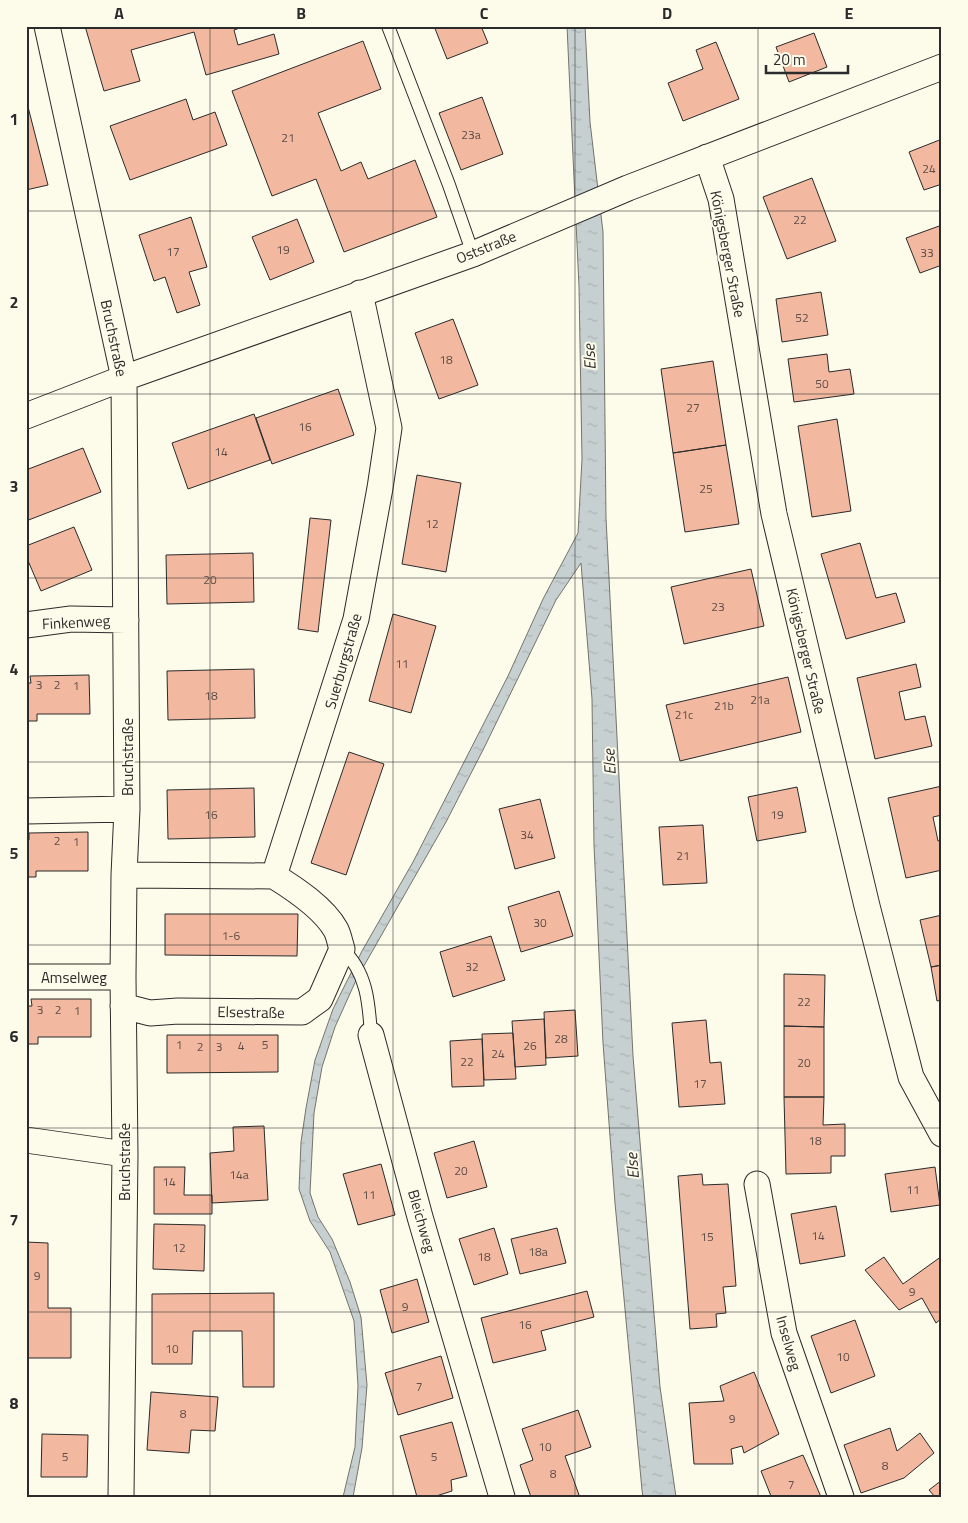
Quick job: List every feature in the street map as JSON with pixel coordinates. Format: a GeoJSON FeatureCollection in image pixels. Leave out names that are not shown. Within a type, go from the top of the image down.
{"type":"FeatureCollection","features":[{"type":"Feature","properties":{"kind":"street","name":"Bruchstraße"},"geometry":{"type":"LineString","coordinates":[[46,26],[124,378],[127,809],[123,977],[125,1154],[121,1497]]}},
{"type":"Feature","properties":{"kind":"street","name":"Oststraße"},"geometry":{"type":"LineString","coordinates":[[26,416],[124,378],[473,254],[628,188],[942,67]]}},
{"type":"Feature","properties":{"kind":"street","name":"Königsberger Straße"},"geometry":{"type":"LineString","coordinates":[[706,157],[721,199],[774,514],[867,906],[911,1077],[942,1134]]}},
{"type":"Feature","properties":{"kind":"street","name":"Suerburgstraße"},"geometry":{"type":"LineString","coordinates":[[274,876],[356,619],[389,428],[360,293]]}},
{"type":"Feature","properties":{"kind":"street","name":"Finkenweg"},"geometry":{"type":"LineString","coordinates":[[26,625],[71,619],[126,620]]}},
{"type":"Feature","properties":{"kind":"street"},"geometry":{"type":"LineString","coordinates":[[26,811],[127,809]]}},
{"type":"Feature","properties":{"kind":"street"},"geometry":{"type":"LineString","coordinates":[[124,875],[274,876],[291,887],[325,915],[336,930],[347,954]]}},
{"type":"Feature","properties":{"kind":"street","name":"Elsestraße"},"geometry":{"type":"LineString","coordinates":[[123,1006],[150,1012],[302,1012],[320,999],[347,954]]}},
{"type":"Feature","properties":{"kind":"street","name":"Amselweg"},"geometry":{"type":"LineString","coordinates":[[26,977],[123,977]]}},
{"type":"Feature","properties":{"kind":"street","name":"Bleichweg"},"geometry":{"type":"LineString","coordinates":[[371,1035],[420,1217],[502,1497]]}},
{"type":"Feature","properties":{"kind":"street"},"geometry":{"type":"LineString","coordinates":[[26,1140],[125,1154]]}},
{"type":"Feature","properties":{"kind":"street","name":"Inselweg"},"geometry":{"type":"LineString","coordinates":[[757,1184],[784,1333],[841,1497]]}},
{"type":"Feature","properties":{"kind":"lane"},"geometry":{"type":"LineString","coordinates":[[388,26],[449,184],[473,254]]}},
{"type":"Feature","properties":{"kind":"lane","name":"Bleichweg"},"geometry":{"type":"LineString","coordinates":[[347,954],[365,984],[371,1035]]}},
{"type":"Feature","properties":{"kind":"water","name":"Else"},"geometry":{"type":"Polygon","coordinates":[[[567,26],[585,26],[590,122],[603,232],[606,518],[633,1056],[660,1387],[676,1497],[643,1497],[642,1490],[615,1203],[603,1043],[594,845],[592,699],[581,563],[556,600],[446,822],[357,978],[335,1027],[322,1067],[314,1113],[310,1193],[318,1217],[332,1239],[350,1282],[361,1317],[367,1385],[362,1448],[353,1497],[343,1497],[355,1447],[358,1386],[354,1321],[330,1252],[310,1221],[299,1189],[301,1142],[306,1108],[315,1060],[333,1009],[362,951],[413,862],[508,676],[543,599],[578,533],[582,459],[579,287],[567,26]]]}},
{"type":"Feature","properties":{"kind":"building"},"geometry":{"type":"Polygon","coordinates":[[[85,26],[246,26],[234,30],[238,45],[274,34],[279,54],[206,75],[194,32],[131,50],[140,81],[104,91],[85,26]]]}},
{"type":"Feature","properties":{"kind":"building"},"geometry":{"type":"Polygon","coordinates":[[[434,26],[481,26],[488,43],[447,59],[434,26]]]}},
{"type":"Feature","properties":{"kind":"building"},"geometry":{"type":"Polygon","coordinates":[[[814,33],[827,67],[789,82],[776,47],[814,33]]]}},
{"type":"Feature","properties":{"kind":"building"},"geometry":{"type":"Polygon","coordinates":[[[363,41],[381,89],[318,113],[341,171],[361,162],[368,179],[415,160],[437,217],[344,252],[316,179],[272,196],[232,91],[363,41]]]}},
{"type":"Feature","properties":{"kind":"building"},"geometry":{"type":"Polygon","coordinates":[[[716,42],[739,99],[683,121],[668,83],[703,69],[696,50],[716,42]]]}},
{"type":"Feature","properties":{"kind":"building"},"geometry":{"type":"Polygon","coordinates":[[[482,97],[503,154],[461,170],[439,113],[482,97]]]}},
{"type":"Feature","properties":{"kind":"building"},"geometry":{"type":"Polygon","coordinates":[[[26,99],[48,185],[26,190],[26,99]]]}},
{"type":"Feature","properties":{"kind":"building"},"geometry":{"type":"Polygon","coordinates":[[[186,99],[193,120],[215,112],[227,145],[130,180],[110,126],[186,99]]]}},
{"type":"Feature","properties":{"kind":"building"},"geometry":{"type":"Polygon","coordinates":[[[942,139],[942,184],[924,190],[909,152],[942,139]]]}},
{"type":"Feature","properties":{"kind":"building"},"geometry":{"type":"Polygon","coordinates":[[[812,178],[836,241],[787,259],[763,197],[812,178]]]}},
{"type":"Feature","properties":{"kind":"building"},"geometry":{"type":"Polygon","coordinates":[[[191,217],[207,267],[189,272],[200,305],[177,313],[165,277],[154,281],[139,235],[191,217]]]}},
{"type":"Feature","properties":{"kind":"building"},"geometry":{"type":"Polygon","coordinates":[[[297,219],[314,262],[270,280],[252,237],[297,219]]]}},
{"type":"Feature","properties":{"kind":"building"},"geometry":{"type":"Polygon","coordinates":[[[942,225],[942,265],[920,273],[906,238],[942,225]]]}},
{"type":"Feature","properties":{"kind":"building"},"geometry":{"type":"Polygon","coordinates":[[[821,292],[828,335],[782,342],[776,299],[821,292]]]}},
{"type":"Feature","properties":{"kind":"building"},"geometry":{"type":"Polygon","coordinates":[[[453,319],[478,385],[439,399],[415,333],[453,319]]]}},
{"type":"Feature","properties":{"kind":"building"},"geometry":{"type":"Polygon","coordinates":[[[827,354],[829,372],[850,369],[854,394],[794,402],[788,359],[827,354]]]}},
{"type":"Feature","properties":{"kind":"building"},"geometry":{"type":"Polygon","coordinates":[[[713,361],[726,445],[673,453],[661,369],[713,361]]]}},
{"type":"Feature","properties":{"kind":"building"},"geometry":{"type":"Polygon","coordinates":[[[338,389],[354,435],[272,464],[256,418],[338,389]]]}},
{"type":"Feature","properties":{"kind":"building"},"geometry":{"type":"Polygon","coordinates":[[[254,414],[270,460],[188,489],[172,443],[254,414]]]}},
{"type":"Feature","properties":{"kind":"building"},"geometry":{"type":"Polygon","coordinates":[[[837,419],[851,511],[812,517],[798,426],[837,419]]]}},
{"type":"Feature","properties":{"kind":"building"},"geometry":{"type":"Polygon","coordinates":[[[726,445],[739,524],[685,532],[673,453],[726,445]]]}},
{"type":"Feature","properties":{"kind":"building"},"geometry":{"type":"Polygon","coordinates":[[[83,448],[101,492],[26,521],[26,470],[83,448]]]}},
{"type":"Feature","properties":{"kind":"building"},"geometry":{"type":"Polygon","coordinates":[[[417,475],[461,483],[446,572],[402,564],[417,475]]]}},
{"type":"Feature","properties":{"kind":"building"},"geometry":{"type":"Polygon","coordinates":[[[310,518],[331,520],[318,632],[298,629],[310,518]]]}},
{"type":"Feature","properties":{"kind":"building"},"geometry":{"type":"Polygon","coordinates":[[[74,527],[92,570],[41,591],[26,556],[26,546],[74,527]]]}},
{"type":"Feature","properties":{"kind":"building"},"geometry":{"type":"Polygon","coordinates":[[[860,543],[876,598],[896,593],[905,622],[846,639],[821,554],[860,543]]]}},
{"type":"Feature","properties":{"kind":"building"},"geometry":{"type":"Polygon","coordinates":[[[253,553],[254,602],[167,604],[166,555],[253,553]]]}},
{"type":"Feature","properties":{"kind":"building"},"geometry":{"type":"Polygon","coordinates":[[[751,569],[764,626],[684,644],[671,587],[751,569]]]}},
{"type":"Feature","properties":{"kind":"building"},"geometry":{"type":"Polygon","coordinates":[[[393,614],[436,626],[411,713],[369,701],[393,614]]]}},
{"type":"Feature","properties":{"kind":"building"},"geometry":{"type":"Polygon","coordinates":[[[916,664],[921,687],[899,692],[905,720],[925,716],[932,746],[875,759],[857,678],[916,664]]]}},
{"type":"Feature","properties":{"kind":"building"},"geometry":{"type":"Polygon","coordinates":[[[254,669],[255,718],[168,720],[167,671],[254,669]]]}},
{"type":"Feature","properties":{"kind":"building"},"geometry":{"type":"Polygon","coordinates":[[[89,675],[90,714],[37,714],[37,721],[26,721],[26,683],[31,683],[30,676],[89,675]]]}},
{"type":"Feature","properties":{"kind":"building"},"geometry":{"type":"Polygon","coordinates":[[[788,677],[801,732],[680,761],[666,705],[788,677]]]}},
{"type":"Feature","properties":{"kind":"building"},"geometry":{"type":"Polygon","coordinates":[[[349,752],[384,764],[346,875],[311,863],[349,752]]]}},
{"type":"Feature","properties":{"kind":"building"},"geometry":{"type":"Polygon","coordinates":[[[942,786],[942,815],[933,817],[938,841],[942,840],[942,870],[906,878],[888,798],[942,786]]]}},
{"type":"Feature","properties":{"kind":"building"},"geometry":{"type":"Polygon","coordinates":[[[797,787],[806,832],[757,841],[748,797],[797,787]]]}},
{"type":"Feature","properties":{"kind":"building"},"geometry":{"type":"Polygon","coordinates":[[[254,788],[255,837],[168,839],[167,790],[254,788]]]}},
{"type":"Feature","properties":{"kind":"building"},"geometry":{"type":"Polygon","coordinates":[[[540,799],[555,858],[515,869],[499,809],[540,799]]]}},
{"type":"Feature","properties":{"kind":"building"},"geometry":{"type":"Polygon","coordinates":[[[703,825],[707,883],[663,885],[659,827],[703,825]]]}},
{"type":"Feature","properties":{"kind":"building"},"geometry":{"type":"Polygon","coordinates":[[[88,832],[88,871],[36,871],[36,877],[26,877],[26,840],[29,840],[29,833],[88,832]]]}},
{"type":"Feature","properties":{"kind":"building"},"geometry":{"type":"Polygon","coordinates":[[[559,891],[573,936],[521,952],[508,907],[559,891]]]}},
{"type":"Feature","properties":{"kind":"building"},"geometry":{"type":"Polygon","coordinates":[[[165,914],[298,914],[297,956],[165,955],[165,914]]]}},
{"type":"Feature","properties":{"kind":"building"},"geometry":{"type":"Polygon","coordinates":[[[942,915],[942,965],[931,967],[920,920],[942,915]]]}},
{"type":"Feature","properties":{"kind":"building"},"geometry":{"type":"Polygon","coordinates":[[[491,936],[505,980],[453,997],[440,952],[491,936]]]}},
{"type":"Feature","properties":{"kind":"building"},"geometry":{"type":"Polygon","coordinates":[[[942,965],[942,1000],[937,1001],[931,967],[942,965]]]}},
{"type":"Feature","properties":{"kind":"building"},"geometry":{"type":"Polygon","coordinates":[[[784,974],[825,975],[824,1027],[784,1026],[784,974]]]}},
{"type":"Feature","properties":{"kind":"building"},"geometry":{"type":"Polygon","coordinates":[[[31,999],[91,999],[91,1037],[38,1037],[38,1044],[26,1044],[26,1006],[32,1006],[31,999]]]}},
{"type":"Feature","properties":{"kind":"building"},"geometry":{"type":"Polygon","coordinates":[[[575,1010],[578,1056],[546,1058],[544,1012],[575,1010]]]}},
{"type":"Feature","properties":{"kind":"building"},"geometry":{"type":"Polygon","coordinates":[[[544,1019],[546,1065],[515,1067],[512,1021],[544,1019]]]}},
{"type":"Feature","properties":{"kind":"building"},"geometry":{"type":"Polygon","coordinates":[[[706,1020],[710,1063],[721,1062],[725,1104],[679,1107],[672,1023],[706,1020]]]}},
{"type":"Feature","properties":{"kind":"building"},"geometry":{"type":"Polygon","coordinates":[[[784,1026],[824,1027],[824,1097],[784,1097],[784,1026]]]}},
{"type":"Feature","properties":{"kind":"building"},"geometry":{"type":"Polygon","coordinates":[[[513,1033],[516,1079],[484,1080],[482,1034],[513,1033]]]}},
{"type":"Feature","properties":{"kind":"building"},"geometry":{"type":"Polygon","coordinates":[[[167,1035],[278,1035],[278,1072],[167,1073],[167,1035]]]}},
{"type":"Feature","properties":{"kind":"building"},"geometry":{"type":"Polygon","coordinates":[[[482,1039],[484,1086],[452,1087],[450,1041],[482,1039]]]}},
{"type":"Feature","properties":{"kind":"building"},"geometry":{"type":"Polygon","coordinates":[[[784,1097],[824,1097],[823,1125],[845,1124],[845,1156],[831,1156],[831,1173],[786,1174],[784,1097]]]}},
{"type":"Feature","properties":{"kind":"building"},"geometry":{"type":"Polygon","coordinates":[[[264,1126],[268,1200],[212,1203],[210,1153],[234,1151],[233,1127],[264,1126]]]}},
{"type":"Feature","properties":{"kind":"building"},"geometry":{"type":"Polygon","coordinates":[[[474,1141],[487,1187],[447,1198],[434,1153],[474,1141]]]}},
{"type":"Feature","properties":{"kind":"building"},"geometry":{"type":"Polygon","coordinates":[[[381,1164],[395,1215],[358,1225],[343,1174],[381,1164]]]}},
{"type":"Feature","properties":{"kind":"building"},"geometry":{"type":"Polygon","coordinates":[[[154,1167],[185,1167],[184,1195],[212,1195],[212,1214],[154,1214],[154,1167]]]}},
{"type":"Feature","properties":{"kind":"building"},"geometry":{"type":"Polygon","coordinates":[[[935,1167],[940,1205],[891,1212],[885,1174],[935,1167]]]}},
{"type":"Feature","properties":{"kind":"building"},"geometry":{"type":"Polygon","coordinates":[[[702,1174],[703,1185],[728,1184],[736,1286],[723,1287],[726,1313],[716,1314],[717,1327],[690,1329],[678,1176],[702,1174]]]}},
{"type":"Feature","properties":{"kind":"building"},"geometry":{"type":"Polygon","coordinates":[[[836,1206],[845,1256],[800,1264],[791,1214],[836,1206]]]}},
{"type":"Feature","properties":{"kind":"building"},"geometry":{"type":"Polygon","coordinates":[[[154,1224],[205,1225],[204,1271],[153,1269],[154,1224]]]}},
{"type":"Feature","properties":{"kind":"building"},"geometry":{"type":"Polygon","coordinates":[[[494,1228],[508,1274],[474,1285],[459,1239],[494,1228]]]}},
{"type":"Feature","properties":{"kind":"building"},"geometry":{"type":"Polygon","coordinates":[[[557,1228],[566,1263],[520,1274],[511,1239],[557,1228]]]}},
{"type":"Feature","properties":{"kind":"building"},"geometry":{"type":"Polygon","coordinates":[[[26,1242],[48,1243],[48,1308],[71,1308],[71,1358],[26,1358],[26,1242]]]}},
{"type":"Feature","properties":{"kind":"building"},"geometry":{"type":"Polygon","coordinates":[[[942,1256],[942,1318],[936,1323],[922,1298],[899,1310],[865,1270],[884,1257],[903,1284],[942,1256]]]}},
{"type":"Feature","properties":{"kind":"building"},"geometry":{"type":"Polygon","coordinates":[[[417,1279],[429,1322],[392,1333],[380,1290],[417,1279]]]}},
{"type":"Feature","properties":{"kind":"building"},"geometry":{"type":"Polygon","coordinates":[[[587,1291],[594,1317],[541,1331],[546,1350],[493,1363],[481,1318],[587,1291]]]}},
{"type":"Feature","properties":{"kind":"building"},"geometry":{"type":"Polygon","coordinates":[[[274,1293],[274,1387],[243,1387],[242,1331],[193,1331],[192,1364],[152,1364],[152,1294],[274,1293]]]}},
{"type":"Feature","properties":{"kind":"building"},"geometry":{"type":"Polygon","coordinates":[[[855,1320],[875,1376],[831,1393],[811,1336],[855,1320]]]}},
{"type":"Feature","properties":{"kind":"building"},"geometry":{"type":"Polygon","coordinates":[[[441,1356],[453,1398],[398,1415],[385,1373],[441,1356]]]}},
{"type":"Feature","properties":{"kind":"building"},"geometry":{"type":"Polygon","coordinates":[[[754,1372],[779,1434],[744,1453],[742,1446],[731,1449],[733,1464],[694,1464],[689,1403],[724,1401],[720,1386],[754,1372]]]}},
{"type":"Feature","properties":{"kind":"building"},"geometry":{"type":"Polygon","coordinates":[[[151,1392],[218,1397],[215,1431],[191,1430],[189,1453],[147,1450],[151,1392]]]}},
{"type":"Feature","properties":{"kind":"building"},"geometry":{"type":"Polygon","coordinates":[[[578,1410],[591,1447],[565,1456],[579,1495],[574,1497],[531,1497],[520,1465],[533,1460],[522,1429],[578,1410]]]}},
{"type":"Feature","properties":{"kind":"building"},"geometry":{"type":"Polygon","coordinates":[[[452,1422],[467,1476],[451,1480],[452,1491],[433,1497],[417,1497],[400,1436],[452,1422]]]}},
{"type":"Feature","properties":{"kind":"building"},"geometry":{"type":"Polygon","coordinates":[[[890,1428],[897,1451],[920,1433],[934,1453],[904,1478],[861,1493],[844,1445],[890,1428]]]}},
{"type":"Feature","properties":{"kind":"building"},"geometry":{"type":"Polygon","coordinates":[[[42,1434],[88,1435],[87,1477],[41,1477],[42,1434]]]}},
{"type":"Feature","properties":{"kind":"building"},"geometry":{"type":"Polygon","coordinates":[[[803,1455],[821,1497],[769,1497],[771,1496],[761,1471],[803,1455]]]}},
{"type":"Feature","properties":{"kind":"building"},"geometry":{"type":"Polygon","coordinates":[[[942,1480],[942,1497],[935,1497],[929,1490],[942,1480]]]}}]}
